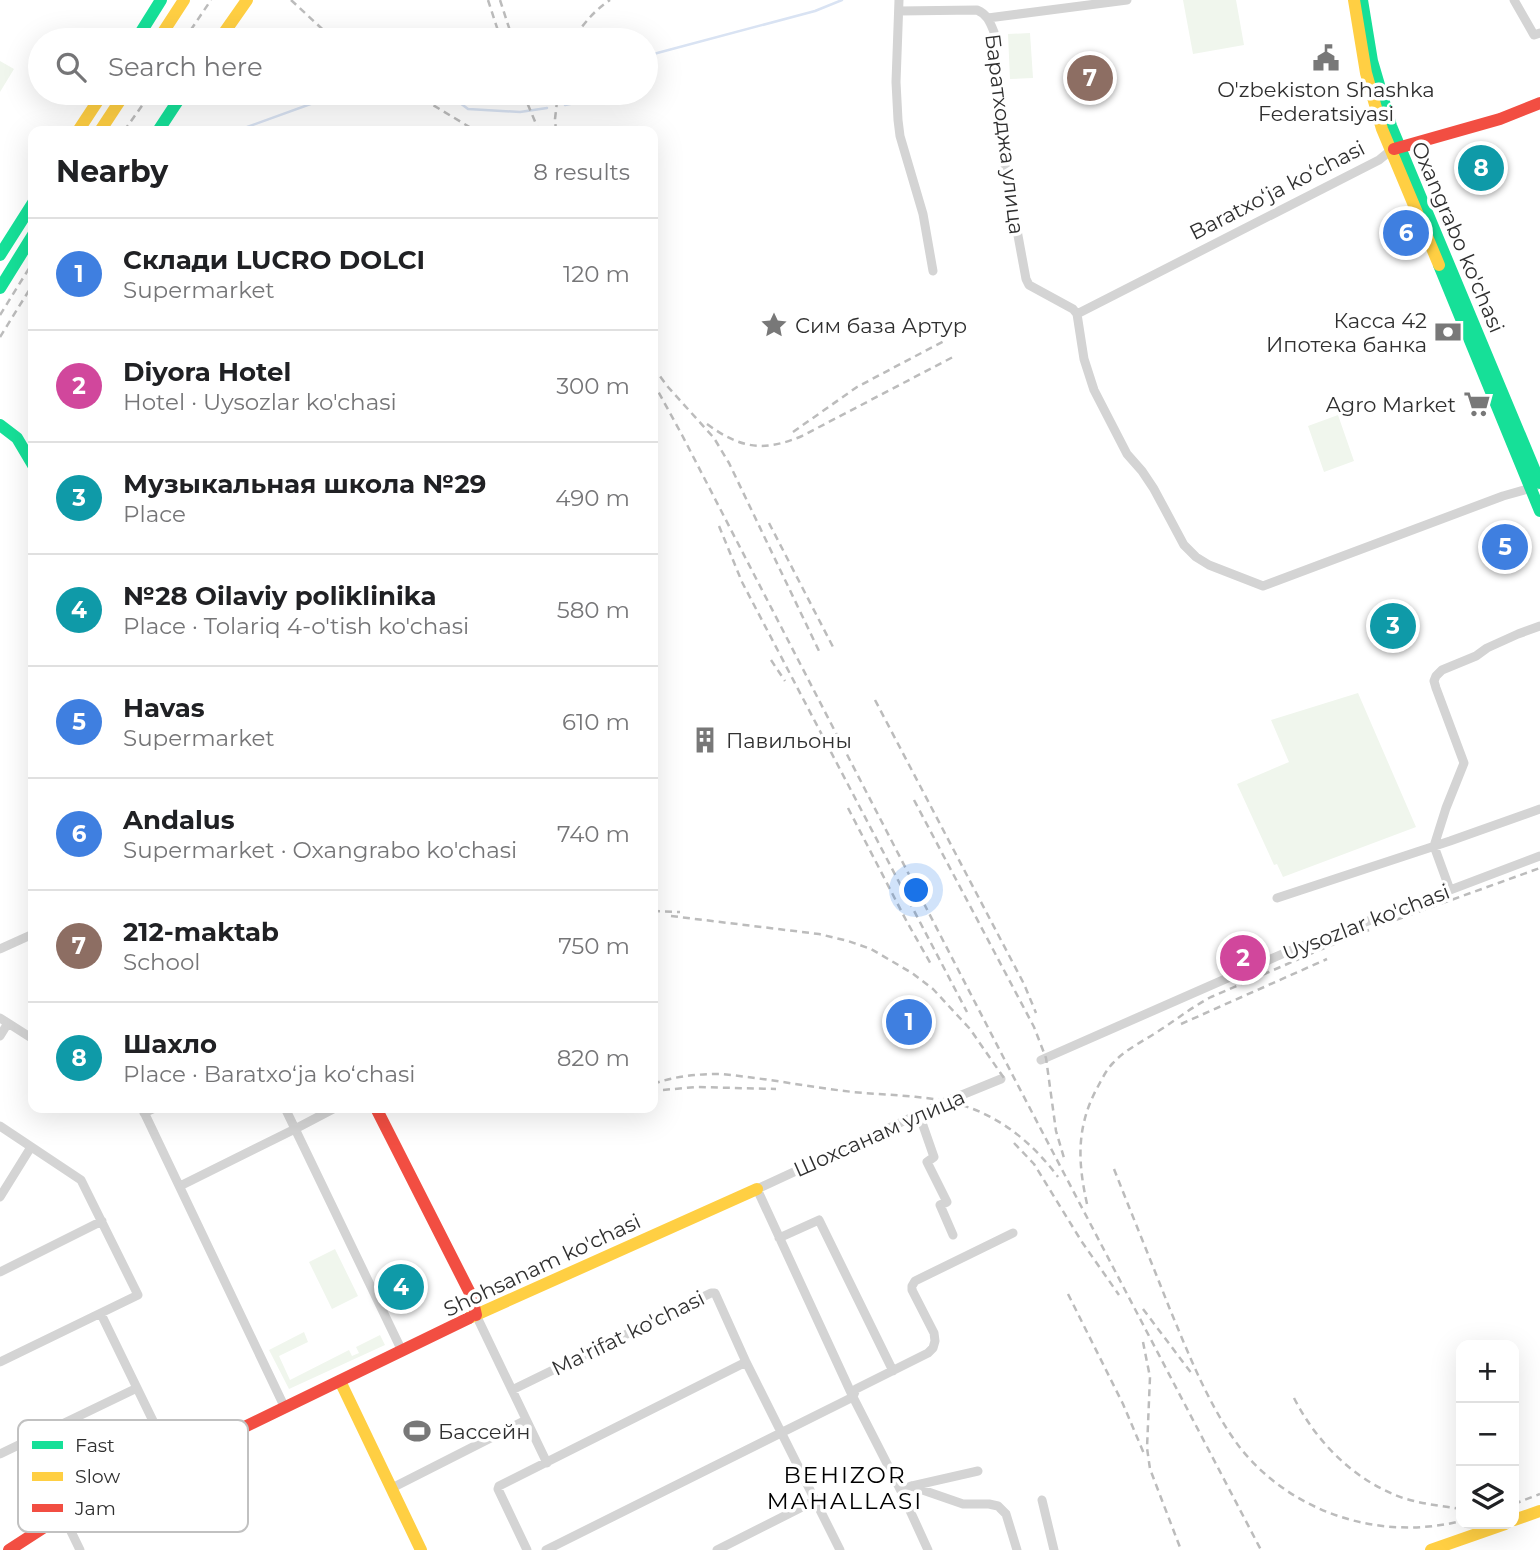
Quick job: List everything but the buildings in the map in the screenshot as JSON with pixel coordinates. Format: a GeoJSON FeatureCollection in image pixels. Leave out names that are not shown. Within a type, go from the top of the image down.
{"type":"FeatureCollection","features":[{"type":"Feature","properties":{"kind":"main road"},"geometry":{"type":"LineString","coordinates":[[144,28],[161,0]]}},
{"type":"Feature","properties":{"kind":"main road"},"geometry":{"type":"LineString","coordinates":[[166,28],[184,0]]}},
{"type":"Feature","properties":{"kind":"main road"},"geometry":{"type":"LineString","coordinates":[[227,28],[247,0]]}},
{"type":"Feature","properties":{"kind":"main road","name":"Oxangrabo ko'chasi"},"geometry":{"type":"LineString","coordinates":[[1353,0],[1368,83],[1537,485],[1540,510]]}},
{"type":"Feature","properties":{"kind":"main road","name":"Oxangrabo ko'chasi"},"geometry":{"type":"LineString","coordinates":[[1362,0],[1372,61],[1394,149]]}},
{"type":"Feature","properties":{"kind":"main road","name":"Baratxoʻja koʻchasi"},"geometry":{"type":"LineString","coordinates":[[1394,149],[1498,121],[1540,103]]}},
{"type":"Feature","properties":{"kind":"main road"},"geometry":{"type":"LineString","coordinates":[[81,126],[95,105]]}},
{"type":"Feature","properties":{"kind":"main road"},"geometry":{"type":"LineString","coordinates":[[103,126],[117,105]]}},
{"type":"Feature","properties":{"kind":"main road"},"geometry":{"type":"LineString","coordinates":[[161,126],[175,105]]}},
{"type":"Feature","properties":{"kind":"main road"},"geometry":{"type":"LineString","coordinates":[[0,255],[28,211]]}},
{"type":"Feature","properties":{"kind":"main road"},"geometry":{"type":"LineString","coordinates":[[0,288],[28,243]]}},
{"type":"Feature","properties":{"kind":"main road"},"geometry":{"type":"LineString","coordinates":[[0,425],[18,438],[28,456]]}},
{"type":"Feature","properties":{"kind":"main road"},"geometry":{"type":"LineString","coordinates":[[379,1113],[472,1297],[476,1315]]}},
{"type":"Feature","properties":{"kind":"main road","name":"Shohsanam ko'chasi"},"geometry":{"type":"LineString","coordinates":[[248,1426],[476,1315],[757,1189]]}},
{"type":"Feature","properties":{"kind":"main road"},"geometry":{"type":"LineString","coordinates":[[340,1381],[421,1550]]}},
{"type":"Feature","properties":{"kind":"main road"},"geometry":{"type":"LineString","coordinates":[[1519,1519],[1540,1511]]}},
{"type":"Feature","properties":{"kind":"main road"},"geometry":{"type":"LineString","coordinates":[[1431,1550],[1491,1529]]}},
{"type":"Feature","properties":{"kind":"main road","name":"Shohsanam ko'chasi"},"geometry":{"type":"LineString","coordinates":[[9,1550],[37,1532]]}},
{"type":"Feature","properties":{"kind":"street"},"geometry":{"type":"LineString","coordinates":[[900,0],[896,82],[898,120],[900,136],[923,214],[933,271]]}},
{"type":"Feature","properties":{"kind":"street"},"geometry":{"type":"LineString","coordinates":[[988,18],[1127,0]]}},
{"type":"Feature","properties":{"kind":"street"},"geometry":{"type":"LineString","coordinates":[[1514,0],[1537,34]]}},
{"type":"Feature","properties":{"kind":"street","name":"Баратходжа улица"},"geometry":{"type":"LineString","coordinates":[[899,11],[977,10],[988,18],[994,32],[1005,165],[1026,279],[1029,285],[1073,309],[1077,314]]}},
{"type":"Feature","properties":{"kind":"street","name":"Baratxoʻja koʻchasi"},"geometry":{"type":"LineString","coordinates":[[1077,314],[1373,164],[1394,149]]}},
{"type":"Feature","properties":{"kind":"street"},"geometry":{"type":"LineString","coordinates":[[1077,314],[1084,359],[1094,390],[1127,454],[1154,489],[1184,545],[1209,565],[1264,586],[1537,485]]}},
{"type":"Feature","properties":{"kind":"street"},"geometry":{"type":"LineString","coordinates":[[1450,890],[1434,846],[1464,763],[1436,688],[1436,676],[1442,670],[1476,656],[1486,648],[1540,626]]}},
{"type":"Feature","properties":{"kind":"street"},"geometry":{"type":"LineString","coordinates":[[1277,898],[1540,809]]}},
{"type":"Feature","properties":{"kind":"street","name":"Uysozlar ko'chasi"},"geometry":{"type":"LineString","coordinates":[[1041,1060],[1289,951],[1540,856]]}},
{"type":"Feature","properties":{"kind":"street"},"geometry":{"type":"LineString","coordinates":[[0,949],[28,936]]}},
{"type":"Feature","properties":{"kind":"street"},"geometry":{"type":"LineString","coordinates":[[0,1037],[4,1021],[28,1036]]}},
{"type":"Feature","properties":{"kind":"street","name":"Шохсанам улица"},"geometry":{"type":"LineString","coordinates":[[757,1189],[1001,1079]]}},
{"type":"Feature","properties":{"kind":"street"},"geometry":{"type":"LineString","coordinates":[[143,1113],[285,1408]]}},
{"type":"Feature","properties":{"kind":"street"},"geometry":{"type":"LineString","coordinates":[[287,1113],[402,1351]]}},
{"type":"Feature","properties":{"kind":"street"},"geometry":{"type":"LineString","coordinates":[[180,1186],[325,1113]]}},
{"type":"Feature","properties":{"kind":"street"},"geometry":{"type":"LineString","coordinates":[[919,1114],[934,1157],[927,1162],[947,1202],[940,1205],[953,1235]]}},
{"type":"Feature","properties":{"kind":"street"},"geometry":{"type":"LineString","coordinates":[[0,1126],[80,1178],[138,1295],[0,1362]]}},
{"type":"Feature","properties":{"kind":"street"},"geometry":{"type":"LineString","coordinates":[[0,1196],[32,1147]]}},
{"type":"Feature","properties":{"kind":"street"},"geometry":{"type":"LineString","coordinates":[[757,1189],[853,1397],[928,1550]]}},
{"type":"Feature","properties":{"kind":"street"},"geometry":{"type":"LineString","coordinates":[[779,1238],[819,1220],[893,1371]]}},
{"type":"Feature","properties":{"kind":"street"},"geometry":{"type":"LineString","coordinates":[[0,1272],[102,1221]]}},
{"type":"Feature","properties":{"kind":"street"},"geometry":{"type":"LineString","coordinates":[[546,1550],[853,1397],[856,1389],[928,1353],[933,1348],[934,1333],[912,1290],[915,1281],[1013,1233]]}},
{"type":"Feature","properties":{"kind":"street","name":"Ma'rifat ko'chasi"},"geometry":{"type":"LineString","coordinates":[[512,1390],[715,1293],[780,1432],[840,1550]]}},
{"type":"Feature","properties":{"kind":"street"},"geometry":{"type":"LineString","coordinates":[[101,1314],[153,1420]]}},
{"type":"Feature","properties":{"kind":"street"},"geometry":{"type":"LineString","coordinates":[[476,1315],[547,1463]]}},
{"type":"Feature","properties":{"kind":"street"},"geometry":{"type":"LineString","coordinates":[[527,1550],[498,1487],[746,1362]]}},
{"type":"Feature","properties":{"kind":"street"},"geometry":{"type":"LineString","coordinates":[[71,1420],[137,1388]]}},
{"type":"Feature","properties":{"kind":"street"},"geometry":{"type":"LineString","coordinates":[[392,1488],[526,1420]]}},
{"type":"Feature","properties":{"kind":"street"},"geometry":{"type":"LineString","coordinates":[[0,1454],[18,1445]]}},
{"type":"Feature","properties":{"kind":"street"},"geometry":{"type":"LineString","coordinates":[[901,1491],[911,1486],[978,1471]]}},
{"type":"Feature","properties":{"kind":"street"},"geometry":{"type":"LineString","coordinates":[[911,1486],[963,1504],[998,1506],[1006,1514],[1017,1550]]}},
{"type":"Feature","properties":{"kind":"street"},"geometry":{"type":"LineString","coordinates":[[1042,1500],[1054,1550]]}},
{"type":"Feature","properties":{"kind":"street"},"geometry":{"type":"LineString","coordinates":[[717,1550],[814,1501]]}},
{"type":"Feature","properties":{"kind":"street"},"geometry":{"type":"LineString","coordinates":[[71,1532],[80,1550]]}},
{"type":"Feature","properties":{"kind":"shaded area"},"geometry":{"type":"Polygon","coordinates":[[[1183,0],[1236,0],[1244,45],[1193,54],[1183,0]]]}},
{"type":"Feature","properties":{"kind":"shaded area"},"geometry":{"type":"Polygon","coordinates":[[[1030,33],[1033,78],[1010,79],[1008,34],[1030,33]]]}},
{"type":"Feature","properties":{"kind":"shaded area"},"geometry":{"type":"Polygon","coordinates":[[[0,61],[14,69],[0,92],[0,61]]]}},
{"type":"Feature","properties":{"kind":"shaded area"},"geometry":{"type":"Polygon","coordinates":[[[1338,415],[1354,461],[1324,472],[1308,426],[1338,415]]]}},
{"type":"Feature","properties":{"kind":"shaded area"},"geometry":{"type":"Polygon","coordinates":[[[1358,693],[1416,827],[1283,877],[1277,864],[1274,865],[1237,784],[1289,762],[1271,720],[1358,693]]]}},
{"type":"Feature","properties":{"kind":"shaded area"},"geometry":{"type":"Polygon","coordinates":[[[335,1249],[358,1296],[332,1309],[309,1262],[335,1249]]]}},
{"type":"Feature","properties":{"kind":"shaded area"},"geometry":{"type":"Polygon","coordinates":[[[304,1332],[308,1342],[279,1356],[290,1380],[349,1350],[352,1356],[359,1353],[356,1347],[380,1335],[385,1345],[289,1389],[269,1350],[304,1332]]]}},
{"type":"Feature","properties":{"kind":"waterway"},"geometry":{"type":"LineString","coordinates":[[658,53],[815,11],[842,0]]}},
{"type":"Feature","properties":{"kind":"waterway"},"geometry":{"type":"LineString","coordinates":[[250,126],[308,105]]}},
{"type":"Feature","properties":{"kind":"waterway"},"geometry":{"type":"LineString","coordinates":[[463,105],[468,109],[520,112],[547,108]]}},
{"type":"Feature","properties":{"kind":"railway"},"geometry":{"type":"LineString","coordinates":[[192,28],[211,0]]}},
{"type":"Feature","properties":{"kind":"railway"},"geometry":{"type":"LineString","coordinates":[[291,0],[321,28]]}},
{"type":"Feature","properties":{"kind":"railway"},"geometry":{"type":"LineString","coordinates":[[488,0],[497,28]]}},
{"type":"Feature","properties":{"kind":"railway"},"geometry":{"type":"LineString","coordinates":[[500,0],[509,28]]}},
{"type":"Feature","properties":{"kind":"railway"},"geometry":{"type":"LineString","coordinates":[[581,28],[610,0]]}},
{"type":"Feature","properties":{"kind":"railway"},"geometry":{"type":"LineString","coordinates":[[128,126],[142,105]]}},
{"type":"Feature","properties":{"kind":"railway"},"geometry":{"type":"LineString","coordinates":[[433,105],[468,126]]}},
{"type":"Feature","properties":{"kind":"railway"},"geometry":{"type":"LineString","coordinates":[[528,105],[537,126]]}},
{"type":"Feature","properties":{"kind":"railway"},"geometry":{"type":"LineString","coordinates":[[556,126],[557,105]]}},
{"type":"Feature","properties":{"kind":"railway"},"geometry":{"type":"LineString","coordinates":[[0,315],[28,270]]}},
{"type":"Feature","properties":{"kind":"railway"},"geometry":{"type":"LineString","coordinates":[[0,337],[28,292]]}},
{"type":"Feature","properties":{"kind":"railway"},"geometry":{"type":"LineString","coordinates":[[793,432],[857,387],[944,341]]}},
{"type":"Feature","properties":{"kind":"railway"},"geometry":{"type":"LineString","coordinates":[[707,424],[742,443],[764,446],[788,441],[953,357]]}},
{"type":"Feature","properties":{"kind":"railway"},"geometry":{"type":"LineString","coordinates":[[658,374],[714,438],[729,463],[820,653]]}},
{"type":"Feature","properties":{"kind":"railway"},"geometry":{"type":"LineString","coordinates":[[658,391],[1261,1550]]}},
{"type":"Feature","properties":{"kind":"railway"},"geometry":{"type":"LineString","coordinates":[[769,523],[833,647]]}},
{"type":"Feature","properties":{"kind":"railway"},"geometry":{"type":"LineString","coordinates":[[719,526],[742,582],[967,1012]]}},
{"type":"Feature","properties":{"kind":"railway"},"geometry":{"type":"LineString","coordinates":[[771,660],[785,681]]}},
{"type":"Feature","properties":{"kind":"railway"},"geometry":{"type":"LineString","coordinates":[[875,700],[1024,984],[1036,1013]]}},
{"type":"Feature","properties":{"kind":"railway"},"geometry":{"type":"LineString","coordinates":[[914,800],[1034,1027],[1046,1058],[1056,1131],[1064,1158]]}},
{"type":"Feature","properties":{"kind":"railway"},"geometry":{"type":"LineString","coordinates":[[848,808],[932,966]]}},
{"type":"Feature","properties":{"kind":"railway"},"geometry":{"type":"LineString","coordinates":[[1087,1204],[1081,1160],[1085,1118],[1104,1076],[1123,1054],[1211,997],[1379,926],[1540,868]]}},
{"type":"Feature","properties":{"kind":"railway"},"geometry":{"type":"LineString","coordinates":[[658,911],[680,912]]}},
{"type":"Feature","properties":{"kind":"railway"},"geometry":{"type":"LineString","coordinates":[[671,916],[819,934],[871,949],[933,989],[970,1029],[1006,1081]]}},
{"type":"Feature","properties":{"kind":"railway"},"geometry":{"type":"LineString","coordinates":[[1181,1024],[1327,959]]}},
{"type":"Feature","properties":{"kind":"railway"},"geometry":{"type":"LineString","coordinates":[[658,1083],[686,1076],[720,1074],[853,1092],[910,1096],[961,1105],[993,1119],[1022,1138],[1058,1177]]}},
{"type":"Feature","properties":{"kind":"railway"},"geometry":{"type":"LineString","coordinates":[[663,1090],[696,1087],[776,1089]]}},
{"type":"Feature","properties":{"kind":"railway"},"geometry":{"type":"LineString","coordinates":[[1014,1143],[1034,1164],[1082,1242],[1119,1295]]}},
{"type":"Feature","properties":{"kind":"railway"},"geometry":{"type":"LineString","coordinates":[[1114,1169],[1200,1380],[1230,1433],[1262,1472],[1313,1506],[1341,1517],[1400,1527],[1456,1522]]}},
{"type":"Feature","properties":{"kind":"railway"},"geometry":{"type":"LineString","coordinates":[[1068,1294],[1123,1404],[1145,1456]]}},
{"type":"Feature","properties":{"kind":"railway"},"geometry":{"type":"LineString","coordinates":[[1143,1309],[1192,1374]]}},
{"type":"Feature","properties":{"kind":"railway"},"geometry":{"type":"LineString","coordinates":[[1143,1342],[1150,1377],[1147,1448],[1150,1469],[1181,1550]]}},
{"type":"Feature","properties":{"kind":"railway"},"geometry":{"type":"LineString","coordinates":[[1294,1398],[1303,1415],[1326,1445],[1369,1482],[1403,1498],[1456,1508]]}},
{"type":"Feature","properties":{"kind":"railway"},"geometry":{"type":"LineString","coordinates":[[1519,1502],[1540,1494]]}},
{"type":"Feature","properties":{"kind":"traffic: fast"},"geometry":{"type":"LineString","coordinates":[[144,28],[161,0]]}},
{"type":"Feature","properties":{"kind":"traffic: fast"},"geometry":{"type":"LineString","coordinates":[[1362,0],[1372,61],[1391,126],[1540,483]]}},
{"type":"Feature","properties":{"kind":"traffic: fast"},"geometry":{"type":"LineString","coordinates":[[161,126],[175,105]]}},
{"type":"Feature","properties":{"kind":"traffic: fast"},"geometry":{"type":"LineString","coordinates":[[0,255],[28,211]]}},
{"type":"Feature","properties":{"kind":"traffic: fast"},"geometry":{"type":"LineString","coordinates":[[0,288],[28,243]]}},
{"type":"Feature","properties":{"kind":"traffic: fast"},"geometry":{"type":"LineString","coordinates":[[1439,265],[1540,511]]}},
{"type":"Feature","properties":{"kind":"traffic: fast"},"geometry":{"type":"LineString","coordinates":[[0,425],[17,438],[28,457]]}},
{"type":"Feature","properties":{"kind":"traffic: slow"},"geometry":{"type":"LineString","coordinates":[[166,28],[184,0]]}},
{"type":"Feature","properties":{"kind":"traffic: slow"},"geometry":{"type":"LineString","coordinates":[[227,28],[247,0]]}},
{"type":"Feature","properties":{"kind":"traffic: slow"},"geometry":{"type":"LineString","coordinates":[[1354,0],[1366,73],[1382,129],[1439,265]]}},
{"type":"Feature","properties":{"kind":"traffic: slow"},"geometry":{"type":"LineString","coordinates":[[81,126],[95,105]]}},
{"type":"Feature","properties":{"kind":"traffic: slow"},"geometry":{"type":"LineString","coordinates":[[103,126],[117,105]]}},
{"type":"Feature","properties":{"kind":"traffic: slow"},"geometry":{"type":"LineString","coordinates":[[469,1318],[757,1189]]}},
{"type":"Feature","properties":{"kind":"traffic: slow"},"geometry":{"type":"LineString","coordinates":[[340,1381],[421,1550]]}},
{"type":"Feature","properties":{"kind":"traffic: slow"},"geometry":{"type":"LineString","coordinates":[[1519,1518],[1540,1511]]}},
{"type":"Feature","properties":{"kind":"traffic: slow"},"geometry":{"type":"LineString","coordinates":[[1431,1550],[1491,1529]]}},
{"type":"Feature","properties":{"kind":"traffic: jam"},"geometry":{"type":"LineString","coordinates":[[1394,149],[1500,119],[1540,103]]}},
{"type":"Feature","properties":{"kind":"traffic: jam"},"geometry":{"type":"LineString","coordinates":[[379,1113],[472,1297],[476,1315]]}},
{"type":"Feature","properties":{"kind":"traffic: jam"},"geometry":{"type":"LineString","coordinates":[[248,1425],[469,1318]]}},
{"type":"Feature","properties":{"kind":"traffic: jam"},"geometry":{"type":"LineString","coordinates":[[9,1550],[37,1532]]}},
{"type":"Feature","properties":{"kind":"place","name":"O'zbekiston Shashka Federatsiyasi"},"geometry":{"type":"Point","coordinates":[1326,58]}},
{"type":"Feature","properties":{"kind":"place","name":"212-maktab"},"geometry":{"type":"Point","coordinates":[1090,78]}},
{"type":"Feature","properties":{"kind":"place","name":"Шахло"},"geometry":{"type":"Point","coordinates":[1481,168]}},
{"type":"Feature","properties":{"kind":"place","name":"Andalus"},"geometry":{"type":"Point","coordinates":[1406,233]}},
{"type":"Feature","properties":{"kind":"place","name":"Сим база Артур"},"geometry":{"type":"Point","coordinates":[774,325]}},
{"type":"Feature","properties":{"kind":"place","name":"Касса 42 Ипотека банка"},"geometry":{"type":"Point","coordinates":[1448,332]}},
{"type":"Feature","properties":{"kind":"place","name":"Agro Market"},"geometry":{"type":"Point","coordinates":[1477,404]}},
{"type":"Feature","properties":{"kind":"place","name":"Havas"},"geometry":{"type":"Point","coordinates":[1505,547]}},
{"type":"Feature","properties":{"kind":"place","name":"Музыкальная школа №29"},"geometry":{"type":"Point","coordinates":[1393,626]}},
{"type":"Feature","properties":{"kind":"place","name":"Павильоны"},"geometry":{"type":"Point","coordinates":[705,740]}},
{"type":"Feature","properties":{"kind":"place","name":"Diyora Hotel"},"geometry":{"type":"Point","coordinates":[1243,958]}},
{"type":"Feature","properties":{"kind":"place","name":"Склади LUCRO DOLCI"},"geometry":{"type":"Point","coordinates":[909,1022]}},
{"type":"Feature","properties":{"kind":"place","name":"№28 Oilaviy poliklinika"},"geometry":{"type":"Point","coordinates":[401,1287]}},
{"type":"Feature","properties":{"kind":"place","name":"Бассейн"},"geometry":{"type":"Point","coordinates":[417,1431]}},
{"type":"Feature","properties":{"kind":"district","name":"BEHIZOR MAHALLASI"},"geometry":{"type":"Point","coordinates":[845,1488]}}]}
